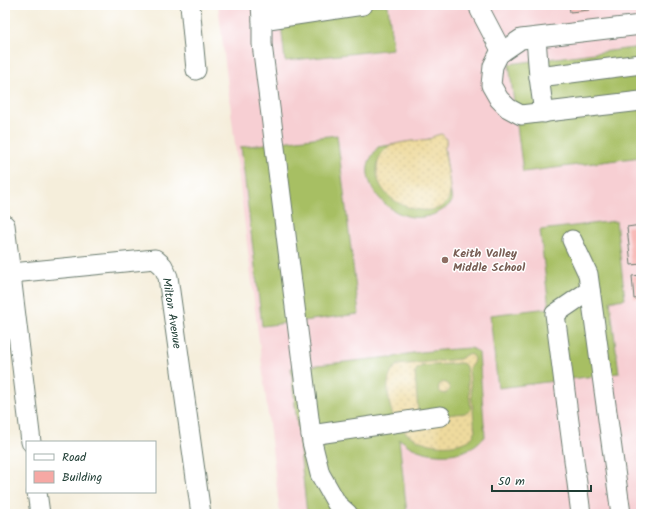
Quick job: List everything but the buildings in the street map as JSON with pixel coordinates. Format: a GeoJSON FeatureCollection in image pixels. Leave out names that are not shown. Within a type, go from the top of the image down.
{"type":"FeatureCollection","features":[{"type":"Feature","properties":{"kind":"street"},"geometry":{"type":"LineString","coordinates":[[190,5],[196,70]]}},
{"type":"Feature","properties":{"kind":"street"},"geometry":{"type":"LineString","coordinates":[[348,514],[337,504],[320,474],[311,435],[262,44],[261,13],[364,5]]}},
{"type":"Feature","properties":{"kind":"street"},"geometry":{"type":"LineString","coordinates":[[479,5],[480,10],[502,52]]}},
{"type":"Feature","properties":{"kind":"street"},"geometry":{"type":"LineString","coordinates":[[641,25],[521,40],[498,54],[493,66],[491,85],[499,99],[508,108],[520,115],[641,101]]}},
{"type":"Feature","properties":{"kind":"street"},"geometry":{"type":"LineString","coordinates":[[536,38],[539,77],[544,112]]}},
{"type":"Feature","properties":{"kind":"street"},"geometry":{"type":"LineString","coordinates":[[539,77],[641,64]]}},
{"type":"Feature","properties":{"kind":"street"},"geometry":{"type":"LineString","coordinates":[[5,225],[32,441]]}},
{"type":"Feature","properties":{"kind":"street"},"geometry":{"type":"LineString","coordinates":[[572,240],[588,274],[622,514]]}},
{"type":"Feature","properties":{"kind":"street","name":"Milton Avenue"},"geometry":{"type":"LineString","coordinates":[[12,273],[155,259],[163,266],[168,277],[201,514]]}},
{"type":"Feature","properties":{"kind":"street"},"geometry":{"type":"LineString","coordinates":[[581,514],[555,314],[590,290]]}},
{"type":"Feature","properties":{"kind":"street"},"geometry":{"type":"LineString","coordinates":[[311,435],[441,416]]}},
{"type":"Feature","properties":{"kind":"street"},"geometry":{"type":"LineString","coordinates":[[37,493],[40,514]]}},
{"type":"Feature","properties":{"kind":"shaded area","name":"Keith Valley Middle School"},"geometry":{"type":"Polygon","coordinates":[[[218,5],[641,5],[641,514],[280,514],[218,5]]]}},
{"type":"Feature","properties":{"kind":"green space"},"geometry":{"type":"Polygon","coordinates":[[[279,5],[388,5],[393,49],[285,61],[279,5]]]}},
{"type":"Feature","properties":{"kind":"green space"},"geometry":{"type":"Polygon","coordinates":[[[641,47],[641,157],[523,172],[509,64],[641,47]]]}},
{"type":"Feature","properties":{"kind":"green space"},"geometry":{"type":"Polygon","coordinates":[[[337,135],[359,314],[262,326],[241,147],[337,135]]]}},
{"type":"Feature","properties":{"kind":"green space"},"geometry":{"type":"Polygon","coordinates":[[[443,137],[452,202],[442,210],[430,216],[423,217],[410,217],[390,208],[383,202],[373,189],[368,174],[369,161],[378,147],[443,137]]]}},
{"type":"Feature","properties":{"kind":"green space"},"geometry":{"type":"Polygon","coordinates":[[[616,221],[625,299],[610,301],[619,373],[498,388],[490,315],[549,308],[540,230],[616,221]]]}},
{"type":"Feature","properties":{"kind":"green space"},"geometry":{"type":"Polygon","coordinates":[[[471,348],[479,353],[485,437],[467,450],[453,454],[438,454],[422,451],[409,446],[399,439],[407,514],[307,514],[291,368],[390,357],[391,359],[404,354],[471,348]]]}},
{"type":"Feature","properties":{"kind":"sand"},"geometry":{"type":"Polygon","coordinates":[[[441,134],[445,137],[446,141],[444,149],[449,181],[449,198],[443,206],[434,209],[422,210],[396,202],[386,193],[379,182],[377,165],[382,153],[392,145],[403,142],[430,139],[441,134]]]}},
{"type":"Feature","properties":{"kind":"sand"},"geometry":{"type":"Polygon","coordinates":[[[467,354],[472,355],[474,359],[469,368],[475,432],[473,436],[464,442],[454,445],[429,444],[413,438],[400,427],[391,411],[388,381],[392,371],[397,365],[460,359],[467,354]],[[464,364],[422,366],[417,369],[415,373],[418,412],[427,417],[469,412],[471,409],[466,367],[464,364]]]}},
{"type":"Feature","properties":{"kind":"sand"},"geometry":{"type":"Polygon","coordinates":[[[442,383],[446,383],[448,384],[448,392],[442,393],[439,390],[439,386],[442,383]]]}},
{"type":"Feature","properties":{"kind":"place","name":"Keith Valley Middle School"},"geometry":{"type":"Point","coordinates":[445,260]}}]}
